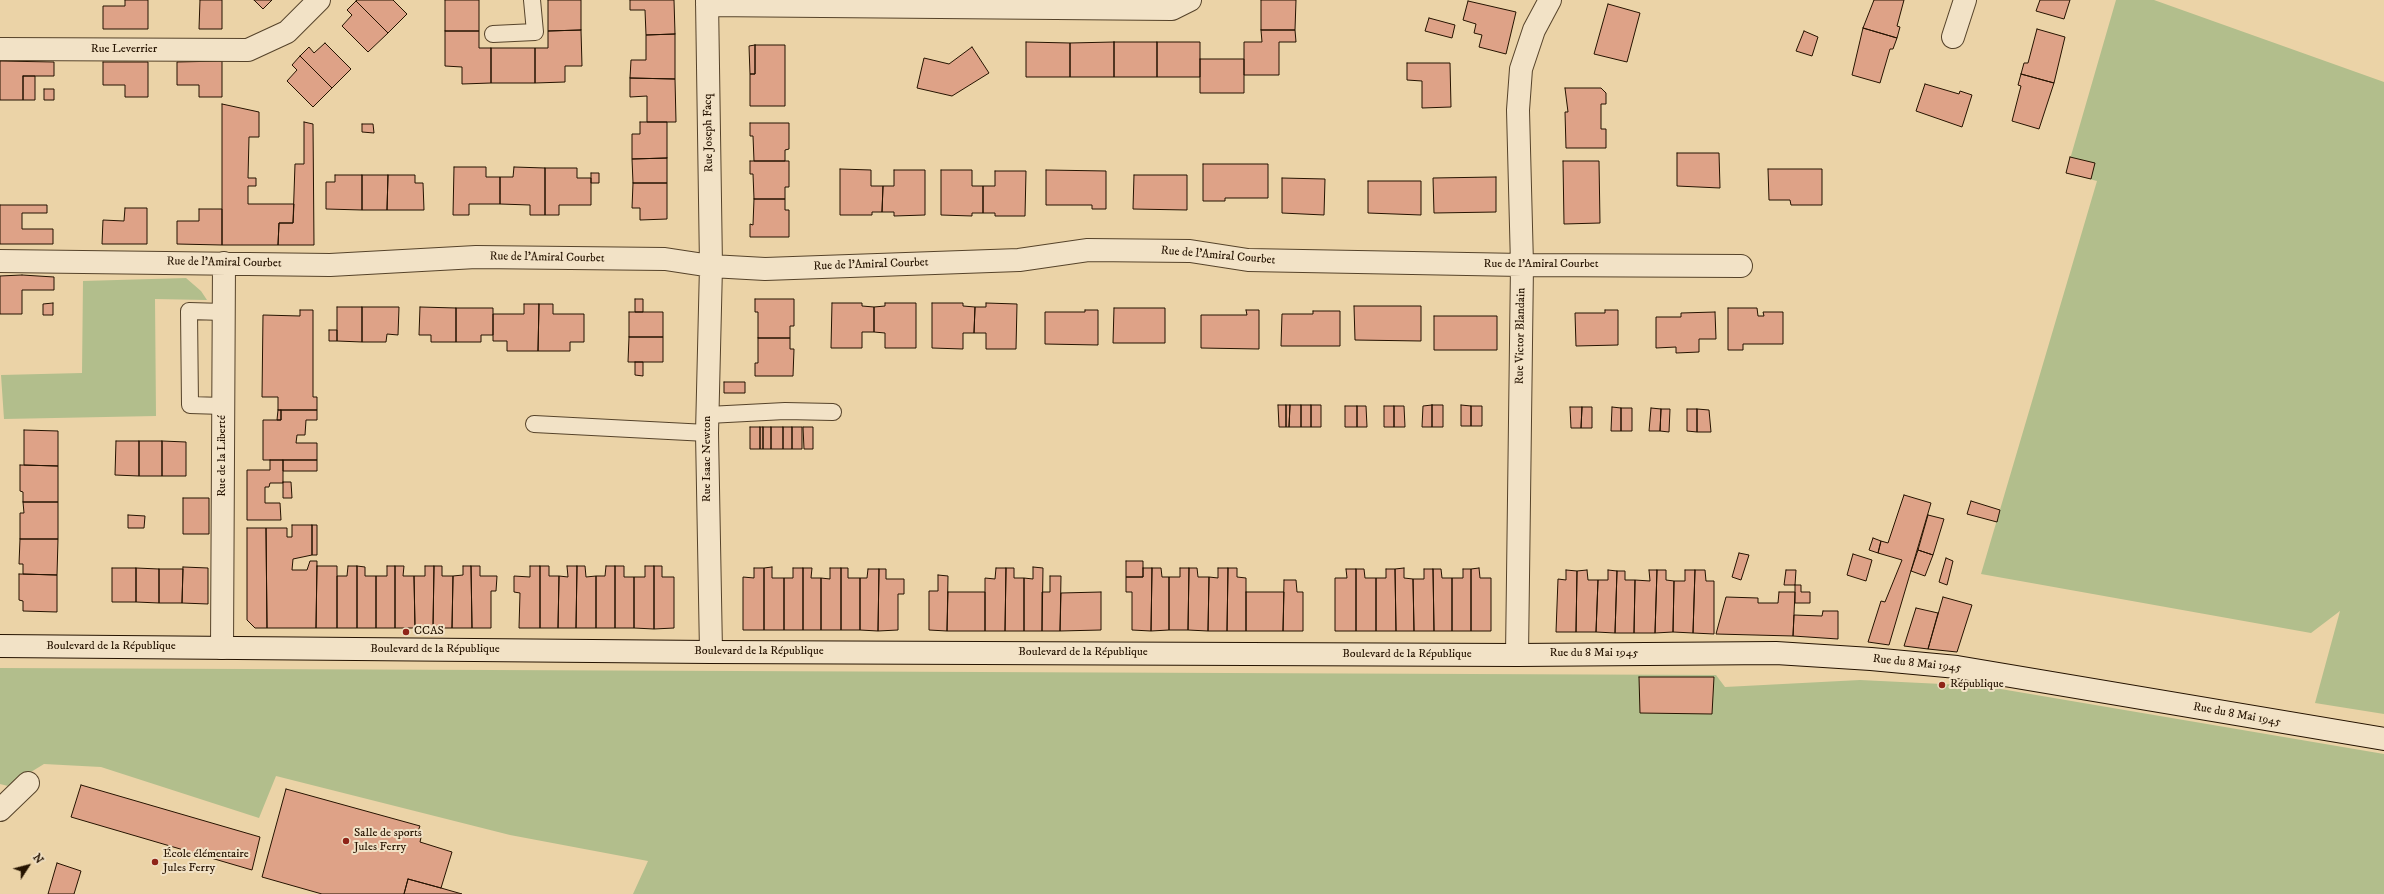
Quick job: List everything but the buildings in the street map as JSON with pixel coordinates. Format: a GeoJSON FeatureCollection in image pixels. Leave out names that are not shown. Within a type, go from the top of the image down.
{"type":"FeatureCollection","features":[{"type":"Feature","properties":{"kind":"street","name":"Rue Leverrier"},"geometry":{"type":"LineString","coordinates":[[0,49],[248,50],[286,32],[319,0]]}},
{"type":"Feature","properties":{"kind":"street"},"geometry":{"type":"LineString","coordinates":[[707,2],[1172,9],[1190,0]]}},
{"type":"Feature","properties":{"kind":"street","name":"Rue Victor Blandain"},"geometry":{"type":"LineString","coordinates":[[1517,655],[1522,265],[1518,110],[1521,69],[1534,30],[1550,0]]}},
{"type":"Feature","properties":{"kind":"street"},"geometry":{"type":"LineString","coordinates":[[1953,37],[1965,0]]}},
{"type":"Feature","properties":{"kind":"street","name":"Rue Joseph Facq"},"geometry":{"type":"LineString","coordinates":[[707,2],[712,266]]}},
{"type":"Feature","properties":{"kind":"street","name":"Rue de l'Amiral Courbet"},"geometry":{"type":"LineString","coordinates":[[0,261],[330,265],[476,257],[665,259],[712,266],[765,269],[1019,260],[1088,250],[1190,251],[1248,260],[1522,265],[1741,266]]}},
{"type":"Feature","properties":{"kind":"street","name":"Rue de la Liberté"},"geometry":{"type":"LineString","coordinates":[[222,648],[224,263]]}},
{"type":"Feature","properties":{"kind":"street","name":"Rue Isaac Newton"},"geometry":{"type":"LineString","coordinates":[[711,652],[707,424],[712,266]]}},
{"type":"Feature","properties":{"kind":"street","name":"Boulevard de la République"},"geometry":{"type":"LineString","coordinates":[[0,646],[711,652],[1517,655]]}},
{"type":"Feature","properties":{"kind":"street","name":"Rue du 8 Mai 1945"},"geometry":{"type":"LineString","coordinates":[[1517,655],[1776,653],[1925,663],[2384,739]]}},
{"type":"Feature","properties":{"kind":"street"},"geometry":{"type":"LineString","coordinates":[[0,810],[28,783]]}},
{"type":"Feature","properties":{"kind":"lane"},"geometry":{"type":"LineString","coordinates":[[493,34],[535,32],[532,0]]}},
{"type":"Feature","properties":{"kind":"lane"},"geometry":{"type":"LineString","coordinates":[[223,406],[190,406],[189,312],[224,312]]}},
{"type":"Feature","properties":{"kind":"lane"},"geometry":{"type":"LineString","coordinates":[[534,424],[707,424],[785,411],[833,412]]}},
{"type":"Feature","properties":{"kind":"green space"},"geometry":{"type":"Polygon","coordinates":[[[2116,0],[2154,0],[2384,82],[2384,714],[2315,703],[2340,611],[2311,633],[1981,574],[2097,181],[2066,173],[2116,0]]]}},
{"type":"Feature","properties":{"kind":"green space"},"geometry":{"type":"Polygon","coordinates":[[[186,278],[201,291],[207,300],[155,299],[156,416],[4,419],[1,375],[82,373],[83,281],[186,278]]]}},
{"type":"Feature","properties":{"kind":"green space"},"geometry":{"type":"Polygon","coordinates":[[[0,668],[1716,675],[1725,687],[1860,680],[1983,686],[2384,754],[2384,894],[633,894],[648,861],[510,835],[276,776],[259,818],[101,767],[44,764],[8,786],[0,784],[0,668]]]}},
{"type":"Feature","properties":{"kind":"place","name":"CCAS"},"geometry":{"type":"Point","coordinates":[406,632]}},
{"type":"Feature","properties":{"kind":"place","name":"République"},"geometry":{"type":"Point","coordinates":[1942,685]}},
{"type":"Feature","properties":{"kind":"place","name":"Salle de sports Jules Ferry"},"geometry":{"type":"Point","coordinates":[346,841]}},
{"type":"Feature","properties":{"kind":"place","name":"École élémentaire Jules Ferry"},"geometry":{"type":"Point","coordinates":[155,862]}}]}
